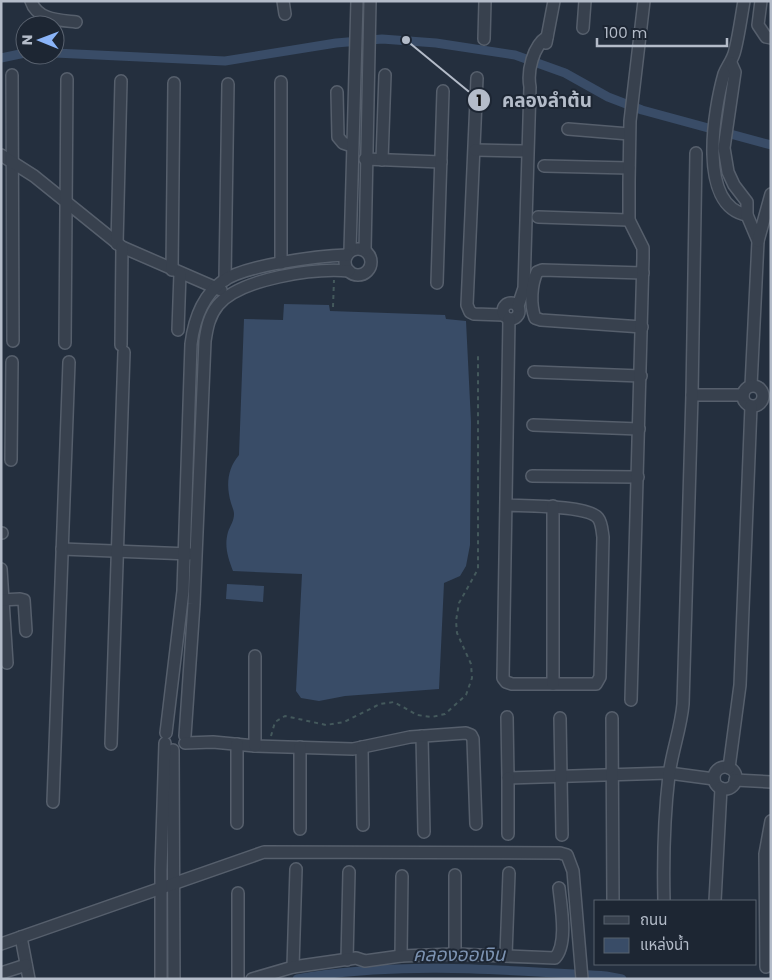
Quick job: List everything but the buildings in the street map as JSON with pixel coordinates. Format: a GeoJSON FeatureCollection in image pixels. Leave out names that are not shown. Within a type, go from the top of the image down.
{"type":"FeatureCollection","features":[{"type":"Feature","properties":{"kind":"street"},"geometry":{"type":"LineString","coordinates":[[31,1],[38,13],[46,17],[76,22]]}},
{"type":"Feature","properties":{"kind":"street"},"geometry":{"type":"LineString","coordinates":[[283,1],[285,14]]}},
{"type":"Feature","properties":{"kind":"street"},"geometry":{"type":"LineString","coordinates":[[349,271],[346,266],[355,91],[357,1]]}},
{"type":"Feature","properties":{"kind":"street"},"geometry":{"type":"LineString","coordinates":[[365,250],[365,159],[370,1]]}},
{"type":"Feature","properties":{"kind":"street"},"geometry":{"type":"LineString","coordinates":[[484,39],[485,1]]}},
{"type":"Feature","properties":{"kind":"street"},"geometry":{"type":"LineString","coordinates":[[506,505],[553,506],[594,514],[600,519],[603,537],[600,677],[596,684],[512,684],[506,682],[503,678],[507,317],[503,309],[506,304],[513,302],[518,306],[524,288],[527,151],[531,81],[541,48],[547,37],[554,1]]}},
{"type":"Feature","properties":{"kind":"street"},"geometry":{"type":"LineString","coordinates":[[583,28],[585,1]]}},
{"type":"Feature","properties":{"kind":"street"},"geometry":{"type":"LineString","coordinates":[[631,700],[643,248],[629,220],[629,168],[630,121],[644,1]]}},
{"type":"Feature","properties":{"kind":"street"},"geometry":{"type":"LineString","coordinates":[[744,1],[731,63],[725,72],[718,148],[712,162],[716,177],[731,209],[747,215]]}},
{"type":"Feature","properties":{"kind":"street"},"geometry":{"type":"LineString","coordinates":[[761,1],[758,25],[766,37],[771,38]]}},
{"type":"Feature","properties":{"kind":"street"},"geometry":{"type":"LineString","coordinates":[[721,107],[731,101],[735,72],[731,63]]}},
{"type":"Feature","properties":{"kind":"street"},"geometry":{"type":"LineString","coordinates":[[12,75],[13,341]]}},
{"type":"Feature","properties":{"kind":"street"},"geometry":{"type":"LineString","coordinates":[[382,160],[385,75]]}},
{"type":"Feature","properties":{"kind":"street"},"geometry":{"type":"LineString","coordinates":[[477,78],[467,305],[470,312],[474,314],[507,317]]}},
{"type":"Feature","properties":{"kind":"street"},"geometry":{"type":"LineString","coordinates":[[65,343],[67,79]]}},
{"type":"Feature","properties":{"kind":"street"},"geometry":{"type":"LineString","coordinates":[[111,744],[123,349],[119,246],[121,81]]}},
{"type":"Feature","properties":{"kind":"street"},"geometry":{"type":"LineString","coordinates":[[281,82],[281,263]]}},
{"type":"Feature","properties":{"kind":"street"},"geometry":{"type":"LineString","coordinates":[[174,83],[178,330]]}},
{"type":"Feature","properties":{"kind":"street"},"geometry":{"type":"LineString","coordinates":[[220,283],[228,84]]}},
{"type":"Feature","properties":{"kind":"street"},"geometry":{"type":"LineString","coordinates":[[437,283],[444,91]]}},
{"type":"Feature","properties":{"kind":"street"},"geometry":{"type":"LineString","coordinates":[[337,92],[338,137],[343,143],[352,146]]}},
{"type":"Feature","properties":{"kind":"street"},"geometry":{"type":"LineString","coordinates":[[354,108],[367,107]]}},
{"type":"Feature","properties":{"kind":"street"},"geometry":{"type":"LineString","coordinates":[[568,129],[630,134]]}},
{"type":"Feature","properties":{"kind":"street"},"geometry":{"type":"LineString","coordinates":[[718,148],[734,185],[747,202],[747,215],[758,241]]}},
{"type":"Feature","properties":{"kind":"street"},"geometry":{"type":"LineString","coordinates":[[475,150],[527,151]]}},
{"type":"Feature","properties":{"kind":"street"},"geometry":{"type":"LineString","coordinates":[[664,900],[663,858],[669,773],[682,721],[692,395],[696,153]]}},
{"type":"Feature","properties":{"kind":"street"},"geometry":{"type":"LineString","coordinates":[[1,155],[65,200],[119,246],[176,272],[220,283],[231,294]]}},
{"type":"Feature","properties":{"kind":"street"},"geometry":{"type":"LineString","coordinates":[[365,159],[441,162]]}},
{"type":"Feature","properties":{"kind":"street"},"geometry":{"type":"LineString","coordinates":[[544,166],[629,168]]}},
{"type":"Feature","properties":{"kind":"street"},"geometry":{"type":"LineString","coordinates":[[716,177],[728,172]]}},
{"type":"Feature","properties":{"kind":"street"},"geometry":{"type":"LineString","coordinates":[[751,386],[758,241],[771,194]]}},
{"type":"Feature","properties":{"kind":"street"},"geometry":{"type":"LineString","coordinates":[[538,217],[629,220]]}},
{"type":"Feature","properties":{"kind":"street"},"geometry":{"type":"LineString","coordinates":[[162,979],[160,887],[168,742],[183,591],[193,330],[200,309],[220,283],[281,263],[348,253],[357,248],[365,250],[370,256],[370,268],[360,275],[349,271],[334,270],[281,278],[248,287],[231,294],[217,306],[207,328],[197,554],[185,739],[180,749],[168,742]]}},
{"type":"Feature","properties":{"kind":"street"},"geometry":{"type":"LineString","coordinates":[[642,326],[541,320],[535,318],[532,310],[533,280],[537,272],[542,270],[643,273]]}},
{"type":"Feature","properties":{"kind":"street"},"geometry":{"type":"LineString","coordinates":[[11,460],[6,398],[12,362]]}},
{"type":"Feature","properties":{"kind":"street"},"geometry":{"type":"LineString","coordinates":[[53,802],[69,362]]}},
{"type":"Feature","properties":{"kind":"street"},"geometry":{"type":"LineString","coordinates":[[534,372],[640,376]]}},
{"type":"Feature","properties":{"kind":"street"},"geometry":{"type":"LineString","coordinates":[[751,386],[762,390],[767,398],[759,404],[752,406],[746,402],[743,396],[746,389],[751,386]]}},
{"type":"Feature","properties":{"kind":"street"},"geometry":{"type":"LineString","coordinates":[[692,395],[743,396]]}},
{"type":"Feature","properties":{"kind":"street"},"geometry":{"type":"LineString","coordinates":[[729,768],[740,685],[752,406]]}},
{"type":"Feature","properties":{"kind":"street"},"geometry":{"type":"LineString","coordinates":[[534,425],[639,429]]}},
{"type":"Feature","properties":{"kind":"street"},"geometry":{"type":"LineString","coordinates":[[188,433],[202,434]]}},
{"type":"Feature","properties":{"kind":"street"},"geometry":{"type":"LineString","coordinates":[[532,476],[638,477]]}},
{"type":"Feature","properties":{"kind":"street"},"geometry":{"type":"LineString","coordinates":[[552,684],[553,506]]}},
{"type":"Feature","properties":{"kind":"street"},"geometry":{"type":"LineString","coordinates":[[62,549],[197,554]]}},
{"type":"Feature","properties":{"kind":"street"},"geometry":{"type":"LineString","coordinates":[[1,568],[7,663]]}},
{"type":"Feature","properties":{"kind":"street"},"geometry":{"type":"LineString","coordinates":[[2,600],[24,600],[26,630]]}},
{"type":"Feature","properties":{"kind":"street"},"geometry":{"type":"LineString","coordinates":[[255,656],[255,746]]}},
{"type":"Feature","properties":{"kind":"street"},"geometry":{"type":"LineString","coordinates":[[507,717],[508,834]]}},
{"type":"Feature","properties":{"kind":"street"},"geometry":{"type":"LineString","coordinates":[[560,718],[562,835]]}},
{"type":"Feature","properties":{"kind":"street"},"geometry":{"type":"LineString","coordinates":[[612,718],[614,900]]}},
{"type":"Feature","properties":{"kind":"street"},"geometry":{"type":"LineString","coordinates":[[174,979],[168,742],[176,729],[185,739],[255,746],[352,749],[422,736],[466,732],[471,735],[476,824]]}},
{"type":"Feature","properties":{"kind":"street"},"geometry":{"type":"LineString","coordinates":[[422,736],[424,832]]}},
{"type":"Feature","properties":{"kind":"street"},"geometry":{"type":"LineString","coordinates":[[237,744],[237,823]]}},
{"type":"Feature","properties":{"kind":"street"},"geometry":{"type":"LineString","coordinates":[[362,746],[363,825]]}},
{"type":"Feature","properties":{"kind":"street"},"geometry":{"type":"LineString","coordinates":[[300,747],[300,829]]}},
{"type":"Feature","properties":{"kind":"street"},"geometry":{"type":"LineString","coordinates":[[508,778],[669,773],[718,783],[729,788],[735,780],[735,774],[729,768]]}},
{"type":"Feature","properties":{"kind":"street"},"geometry":{"type":"LineString","coordinates":[[714,900],[718,783],[721,769],[729,768]]}},
{"type":"Feature","properties":{"kind":"street"},"geometry":{"type":"LineString","coordinates":[[735,780],[771,782]]}},
{"type":"Feature","properties":{"kind":"street"},"geometry":{"type":"LineString","coordinates":[[766,967],[766,854],[771,821]]}},
{"type":"Feature","properties":{"kind":"street"},"geometry":{"type":"LineString","coordinates":[[1,944],[173,882],[264,852],[560,853],[567,855],[573,871],[579,965],[582,979]]}},
{"type":"Feature","properties":{"kind":"street"},"geometry":{"type":"LineString","coordinates":[[293,967],[296,870]]}},
{"type":"Feature","properties":{"kind":"street"},"geometry":{"type":"LineString","coordinates":[[347,960],[349,872]]}},
{"type":"Feature","properties":{"kind":"street"},"geometry":{"type":"LineString","coordinates":[[506,955],[509,873]]}},
{"type":"Feature","properties":{"kind":"street"},"geometry":{"type":"LineString","coordinates":[[455,875],[455,954]]}},
{"type":"Feature","properties":{"kind":"street"},"geometry":{"type":"LineString","coordinates":[[401,956],[402,876]]}},
{"type":"Feature","properties":{"kind":"street"},"geometry":{"type":"LineString","coordinates":[[252,979],[293,967],[356,958],[365,961],[401,956],[455,954],[555,958],[560,952],[563,943],[560,888]]}},
{"type":"Feature","properties":{"kind":"street"},"geometry":{"type":"LineString","coordinates":[[238,893],[238,979]]}},
{"type":"Feature","properties":{"kind":"street"},"geometry":{"type":"LineString","coordinates":[[21,937],[29,979]]}},
{"type":"Feature","properties":{"kind":"street"},"geometry":{"type":"LineString","coordinates":[[1,973],[26,965]]}},
{"type":"Feature","properties":{"kind":"path"},"geometry":{"type":"LineString","coordinates":[[333,307],[334,270]]}},
{"type":"Feature","properties":{"kind":"path"},"geometry":{"type":"LineString","coordinates":[[268,746],[275,722],[285,716],[326,726],[344,722],[380,704],[394,702],[417,715],[432,717],[445,714],[466,695],[472,678],[471,664],[457,633],[456,621],[459,602],[478,569],[478,353]]}},
{"type":"Feature","properties":{"kind":"water"},"geometry":{"type":"Polygon","coordinates":[[[284,304],[329,305],[330,311],[445,315],[446,319],[466,321],[471,422],[470,545],[466,566],[460,576],[444,583],[439,689],[345,696],[319,701],[301,698],[296,691],[302,574],[233,571],[227,547],[228,532],[234,514],[229,497],[228,484],[232,466],[239,455],[244,319],[283,320],[284,304]]]}},
{"type":"Feature","properties":{"kind":"water"},"geometry":{"type":"Polygon","coordinates":[[[227,584],[264,586],[263,602],[226,599],[227,584]]]}},
{"type":"Feature","properties":{"kind":"waterway"},"geometry":{"type":"LineString","coordinates":[[65,53],[225,61],[336,43],[382,39],[436,43],[515,55],[565,73],[608,97],[642,110],[771,145]]}},
{"type":"Feature","properties":{"kind":"waterway"},"geometry":{"type":"LineString","coordinates":[[1,58],[15,55]]}},
{"type":"Feature","properties":{"kind":"waterway","name":"คลองออเงิน"},"geometry":{"type":"LineString","coordinates":[[297,979],[373,970],[451,968],[529,971],[606,976],[622,979]]}},
{"type":"Feature","properties":{"kind":"place","name":"คลองลำต้น"},"geometry":{"type":"Point","coordinates":[406,40]}}]}
